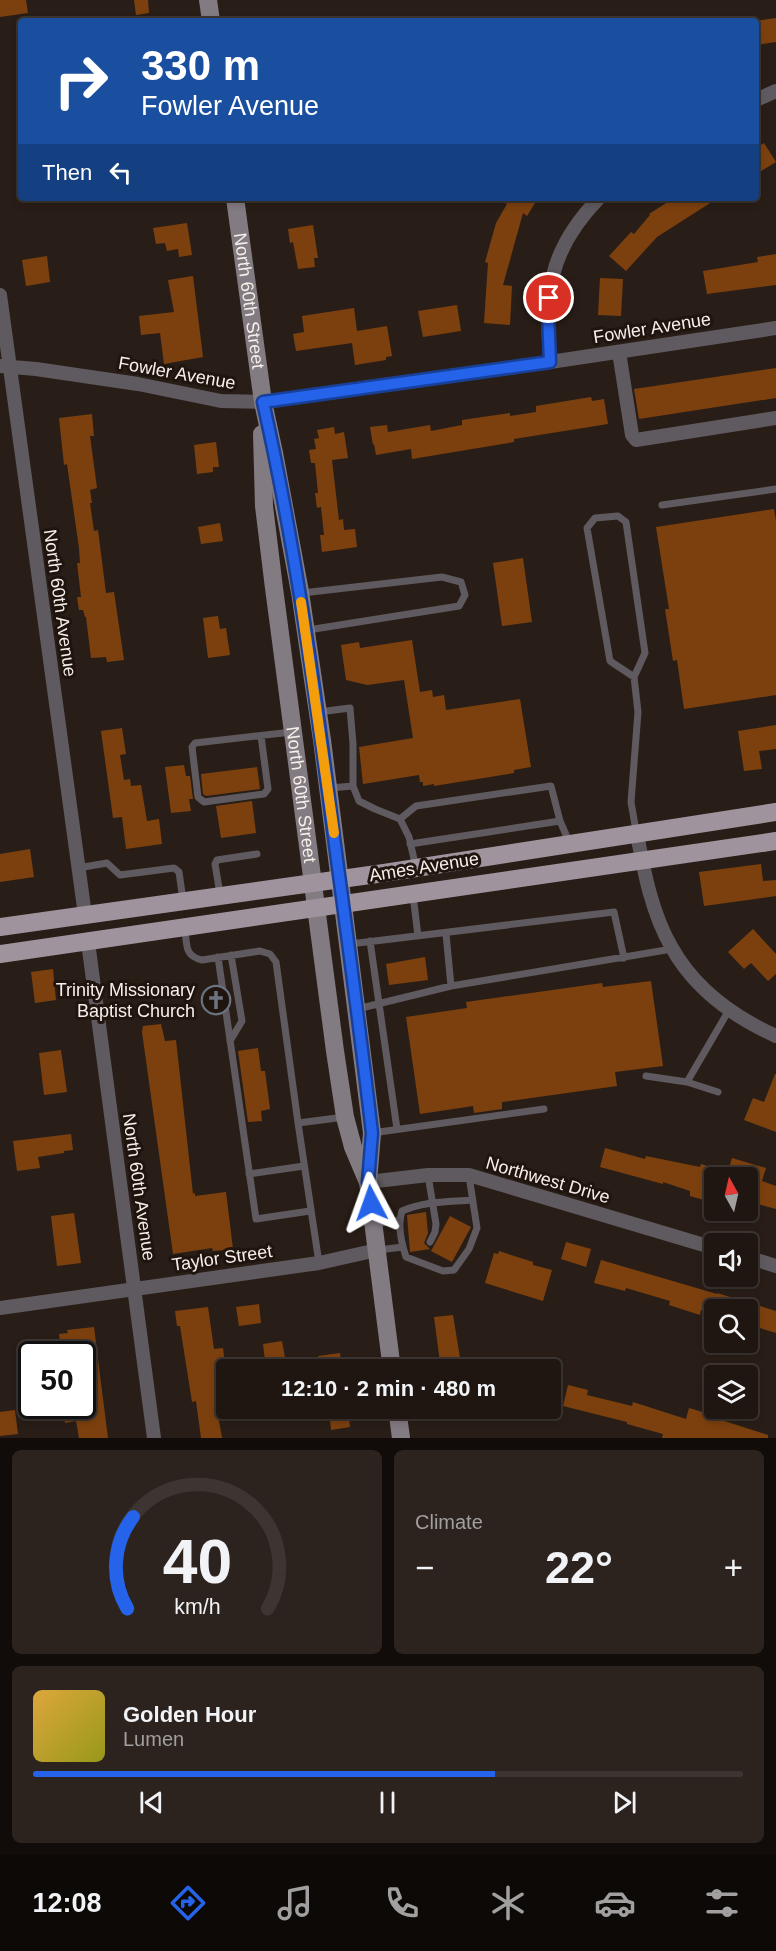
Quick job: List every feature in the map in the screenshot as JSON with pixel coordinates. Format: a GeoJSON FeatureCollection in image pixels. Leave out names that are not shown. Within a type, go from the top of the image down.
{"type":"FeatureCollection","features":[{"type":"Feature","properties":{"kind":"main road"},"geometry":{"type":"LineString","coordinates":[[208,0],[211,18]]}},
{"type":"Feature","properties":{"kind":"main road","name":"North 60th Street"},"geometry":{"type":"LineString","coordinates":[[235,201],[263,402],[300,593],[318,713],[372,1133],[368,1182],[392,1359]]}},
{"type":"Feature","properties":{"kind":"main road","name":"North 60th Street"},"geometry":{"type":"LineString","coordinates":[[263,402],[264,506],[292,732],[345,1117],[352,1147],[368,1182]]}},
{"type":"Feature","properties":{"kind":"main road","name":"Ames Avenue"},"geometry":{"type":"LineString","coordinates":[[0,927],[416,868],[776,812]]}},
{"type":"Feature","properties":{"kind":"main road","name":"Ames Avenue"},"geometry":{"type":"LineString","coordinates":[[0,954],[776,841]]}},
{"type":"Feature","properties":{"kind":"main road"},"geometry":{"type":"LineString","coordinates":[[399,1419],[401,1438]]}},
{"type":"Feature","properties":{"kind":"street"},"geometry":{"type":"LineString","coordinates":[[759,99],[776,91]]}},
{"type":"Feature","properties":{"kind":"street"},"geometry":{"type":"LineString","coordinates":[[550,362],[548,306],[556,264],[574,228],[596,201]]}},
{"type":"Feature","properties":{"kind":"street","name":"North 60th Avenue"},"geometry":{"type":"LineString","coordinates":[[0,295],[5,367],[85,915]]}},
{"type":"Feature","properties":{"kind":"street","name":"Fowler Avenue"},"geometry":{"type":"LineString","coordinates":[[5,367],[36,369],[138,384],[221,401],[263,402],[776,328]]}},
{"type":"Feature","properties":{"kind":"street"},"geometry":{"type":"LineString","coordinates":[[619,352],[632,435],[636,440],[776,418]]}},
{"type":"Feature","properties":{"kind":"street"},"geometry":{"type":"LineString","coordinates":[[637,834],[654,903],[672,949],[692,976],[714,998],[751,1025],[776,1036]]}},
{"type":"Feature","properties":{"kind":"street","name":"North 60th Avenue"},"geometry":{"type":"LineString","coordinates":[[88,942],[154,1438]]}},
{"type":"Feature","properties":{"kind":"street","name":"Northwest Drive"},"geometry":{"type":"LineString","coordinates":[[368,1182],[428,1175],[469,1175],[704,1245]]}},
{"type":"Feature","properties":{"kind":"street","name":"Taylor Street"},"geometry":{"type":"LineString","coordinates":[[0,1308],[319,1263],[377,1250]]}},
{"type":"Feature","properties":{"kind":"street"},"geometry":{"type":"LineString","coordinates":[[758,1260],[776,1266]]}},
{"type":"Feature","properties":{"kind":"lane"},"geometry":{"type":"LineString","coordinates":[[662,505],[776,489]]}},
{"type":"Feature","properties":{"kind":"lane"},"geometry":{"type":"LineString","coordinates":[[633,676],[610,661],[587,528],[595,518],[618,516],[626,522],[645,653],[633,676],[638,712],[631,802],[637,834]]}},
{"type":"Feature","properties":{"kind":"lane"},"geometry":{"type":"LineString","coordinates":[[300,593],[442,577],[461,582],[465,595],[459,606],[305,631]]}},
{"type":"Feature","properties":{"kind":"lane"},"geometry":{"type":"LineString","coordinates":[[318,713],[350,708],[353,786],[359,801],[400,819],[416,868]]}},
{"type":"Feature","properties":{"kind":"lane"},"geometry":{"type":"LineString","coordinates":[[261,735],[268,789],[264,795],[204,802],[198,797],[192,747],[195,743],[261,735],[292,732]]}},
{"type":"Feature","properties":{"kind":"lane"},"geometry":{"type":"LineString","coordinates":[[328,788],[353,786]]}},
{"type":"Feature","properties":{"kind":"lane"},"geometry":{"type":"LineString","coordinates":[[400,819],[416,806],[551,786],[560,821],[570,844]]}},
{"type":"Feature","properties":{"kind":"lane"},"geometry":{"type":"LineString","coordinates":[[410,844],[560,821]]}},
{"type":"Feature","properties":{"kind":"lane"},"geometry":{"type":"LineString","coordinates":[[220,896],[215,864],[217,860],[257,855]]}},
{"type":"Feature","properties":{"kind":"lane"},"geometry":{"type":"LineString","coordinates":[[78,868],[107,863],[120,875],[174,868],[179,872],[183,901]]}},
{"type":"Feature","properties":{"kind":"lane"},"geometry":{"type":"LineString","coordinates":[[413,895],[418,936]]}},
{"type":"Feature","properties":{"kind":"lane"},"geometry":{"type":"LineString","coordinates":[[349,945],[614,912],[624,958]]}},
{"type":"Feature","properties":{"kind":"lane"},"geometry":{"type":"LineString","coordinates":[[185,928],[188,953],[193,958],[202,960],[260,951],[270,954],[276,962],[319,1263]]}},
{"type":"Feature","properties":{"kind":"lane"},"geometry":{"type":"LineString","coordinates":[[446,934],[451,986]]}},
{"type":"Feature","properties":{"kind":"lane"},"geometry":{"type":"LineString","coordinates":[[370,941],[397,1129]]}},
{"type":"Feature","properties":{"kind":"lane"},"geometry":{"type":"LineString","coordinates":[[357,1009],[451,986],[672,949]]}},
{"type":"Feature","properties":{"kind":"lane"},"geometry":{"type":"LineString","coordinates":[[230,1041],[242,1021],[231,955]]}},
{"type":"Feature","properties":{"kind":"lane"},"geometry":{"type":"LineString","coordinates":[[218,957],[256,1219],[310,1211]]}},
{"type":"Feature","properties":{"kind":"lane"},"geometry":{"type":"LineString","coordinates":[[687,1082],[729,1010]]}},
{"type":"Feature","properties":{"kind":"lane"},"geometry":{"type":"LineString","coordinates":[[646,1076],[687,1082],[718,1092]]}},
{"type":"Feature","properties":{"kind":"lane"},"geometry":{"type":"LineString","coordinates":[[372,1133],[544,1109]]}},
{"type":"Feature","properties":{"kind":"lane"},"geometry":{"type":"LineString","coordinates":[[298,1123],[345,1117]]}},
{"type":"Feature","properties":{"kind":"lane"},"geometry":{"type":"LineString","coordinates":[[249,1174],[304,1166]]}},
{"type":"Feature","properties":{"kind":"lane"},"geometry":{"type":"LineString","coordinates":[[428,1175],[436,1224],[430,1242]]}},
{"type":"Feature","properties":{"kind":"lane"},"geometry":{"type":"LineString","coordinates":[[469,1175],[477,1228],[468,1249],[454,1270],[443,1271],[406,1257],[403,1247],[404,1229],[399,1220],[402,1211],[433,1203],[472,1200]]}},
{"type":"Feature","properties":{"kind":"lane"},"geometry":{"type":"LineString","coordinates":[[374,1224],[399,1220]]}},
{"type":"Feature","properties":{"kind":"lane"},"geometry":{"type":"LineString","coordinates":[[427,1226],[436,1224]]}},
{"type":"Feature","properties":{"kind":"lane"},"geometry":{"type":"LineString","coordinates":[[377,1250],[403,1247]]}},
{"type":"Feature","properties":{"kind":"building"},"geometry":{"type":"Polygon","coordinates":[[[0,0],[26,0],[28,13],[0,17],[0,0]]]}},
{"type":"Feature","properties":{"kind":"building"},"geometry":{"type":"Polygon","coordinates":[[[134,0],[148,0],[149,13],[136,15],[134,0]]]}},
{"type":"Feature","properties":{"kind":"building"},"geometry":{"type":"Polygon","coordinates":[[[776,18],[776,42],[759,45],[759,21],[776,18]]]}},
{"type":"Feature","properties":{"kind":"building"},"geometry":{"type":"Polygon","coordinates":[[[764,143],[776,162],[759,172],[759,146],[764,143]]]}},
{"type":"Feature","properties":{"kind":"building"},"geometry":{"type":"Polygon","coordinates":[[[502,201],[532,201],[535,203],[527,216],[523,213],[503,285],[512,286],[510,325],[484,323],[488,263],[485,262],[496,223],[507,204],[502,201]]]}},
{"type":"Feature","properties":{"kind":"building"},"geometry":{"type":"Polygon","coordinates":[[[669,201],[713,201],[657,237],[626,271],[609,256],[631,232],[634,234],[649,214],[669,201]]]}},
{"type":"Feature","properties":{"kind":"building"},"geometry":{"type":"Polygon","coordinates":[[[187,223],[192,255],[179,257],[178,249],[167,251],[165,243],[156,244],[153,228],[187,223]]]}},
{"type":"Feature","properties":{"kind":"building"},"geometry":{"type":"Polygon","coordinates":[[[313,225],[318,258],[314,258],[315,267],[298,269],[288,229],[313,225]]]}},
{"type":"Feature","properties":{"kind":"building"},"geometry":{"type":"Polygon","coordinates":[[[776,254],[776,285],[707,294],[703,271],[758,262],[757,257],[776,254]]]}},
{"type":"Feature","properties":{"kind":"building"},"geometry":{"type":"Polygon","coordinates":[[[47,256],[50,282],[26,286],[22,260],[47,256]]]}},
{"type":"Feature","properties":{"kind":"building"},"geometry":{"type":"Polygon","coordinates":[[[193,276],[203,357],[164,364],[160,333],[141,335],[139,316],[174,312],[168,280],[193,276]]]}},
{"type":"Feature","properties":{"kind":"building"},"geometry":{"type":"Polygon","coordinates":[[[600,278],[623,279],[621,316],[598,315],[600,278]]]}},
{"type":"Feature","properties":{"kind":"building"},"geometry":{"type":"Polygon","coordinates":[[[457,305],[461,331],[423,337],[418,311],[457,305]]]}},
{"type":"Feature","properties":{"kind":"building"},"geometry":{"type":"Polygon","coordinates":[[[354,308],[357,331],[387,326],[392,356],[386,357],[386,360],[355,365],[352,343],[296,351],[293,334],[304,332],[302,316],[354,308]]]}},
{"type":"Feature","properties":{"kind":"building"},"geometry":{"type":"Polygon","coordinates":[[[776,368],[776,398],[639,419],[634,389],[776,368]]]}},
{"type":"Feature","properties":{"kind":"building"},"geometry":{"type":"Polygon","coordinates":[[[591,397],[592,401],[604,399],[608,424],[412,459],[411,449],[376,455],[373,445],[370,427],[387,425],[388,432],[430,425],[431,431],[462,425],[462,420],[510,413],[510,416],[536,412],[536,406],[591,397]]]}},
{"type":"Feature","properties":{"kind":"building"},"geometry":{"type":"Polygon","coordinates":[[[92,414],[94,436],[90,436],[97,488],[90,490],[92,503],[90,503],[94,531],[98,530],[106,593],[114,592],[124,660],[107,662],[106,657],[91,658],[86,617],[83,610],[79,610],[77,597],[81,597],[77,563],[80,563],[79,548],[67,464],[64,465],[59,418],[92,414]]]}},
{"type":"Feature","properties":{"kind":"building"},"geometry":{"type":"Polygon","coordinates":[[[334,427],[335,434],[344,432],[348,458],[332,460],[339,520],[343,519],[344,530],[355,529],[357,547],[322,552],[320,535],[324,535],[321,507],[317,508],[315,463],[311,463],[309,450],[316,449],[314,439],[319,438],[317,430],[334,427]]]}},
{"type":"Feature","properties":{"kind":"building"},"geometry":{"type":"Polygon","coordinates":[[[216,442],[219,467],[213,467],[213,472],[197,474],[194,445],[216,442]]]}},
{"type":"Feature","properties":{"kind":"building"},"geometry":{"type":"Polygon","coordinates":[[[774,509],[776,521],[776,695],[684,709],[677,660],[673,661],[665,609],[669,609],[656,527],[774,509]]]}},
{"type":"Feature","properties":{"kind":"building"},"geometry":{"type":"Polygon","coordinates":[[[220,523],[223,541],[201,544],[198,527],[220,523]]]}},
{"type":"Feature","properties":{"kind":"building"},"geometry":{"type":"Polygon","coordinates":[[[523,558],[532,622],[502,626],[493,563],[523,558]]]}},
{"type":"Feature","properties":{"kind":"building"},"geometry":{"type":"Polygon","coordinates":[[[218,616],[220,629],[226,628],[230,655],[208,658],[203,618],[218,616]]]}},
{"type":"Feature","properties":{"kind":"building"},"geometry":{"type":"Polygon","coordinates":[[[412,640],[420,692],[432,690],[433,697],[444,695],[446,710],[520,699],[531,767],[514,770],[514,773],[434,786],[434,784],[423,786],[419,775],[363,784],[359,747],[413,738],[404,680],[367,685],[346,680],[341,645],[359,642],[360,648],[412,640]]]}},
{"type":"Feature","properties":{"kind":"building"},"geometry":{"type":"Polygon","coordinates":[[[776,725],[776,749],[759,751],[762,769],[744,771],[738,731],[776,725]]]}},
{"type":"Feature","properties":{"kind":"building"},"geometry":{"type":"Polygon","coordinates":[[[122,728],[126,754],[120,755],[124,780],[130,779],[131,786],[141,785],[147,821],[159,819],[162,844],[126,849],[122,817],[113,818],[101,731],[122,728]]]}},
{"type":"Feature","properties":{"kind":"building"},"geometry":{"type":"Polygon","coordinates":[[[184,765],[186,776],[190,776],[193,799],[189,799],[191,811],[171,813],[165,767],[184,765]]]}},
{"type":"Feature","properties":{"kind":"building"},"geometry":{"type":"Polygon","coordinates":[[[257,767],[260,789],[206,796],[203,794],[201,774],[257,767]]]}},
{"type":"Feature","properties":{"kind":"building"},"geometry":{"type":"Polygon","coordinates":[[[252,801],[256,833],[221,838],[216,806],[252,801]]]}},
{"type":"Feature","properties":{"kind":"building"},"geometry":{"type":"Polygon","coordinates":[[[30,849],[34,877],[0,882],[0,854],[30,849]]]}},
{"type":"Feature","properties":{"kind":"building"},"geometry":{"type":"Polygon","coordinates":[[[761,864],[763,881],[776,880],[776,896],[704,906],[699,872],[761,864]]]}},
{"type":"Feature","properties":{"kind":"building"},"geometry":{"type":"Polygon","coordinates":[[[753,929],[776,954],[776,974],[768,981],[751,963],[744,969],[728,952],[753,929]]]}},
{"type":"Feature","properties":{"kind":"building"},"geometry":{"type":"Polygon","coordinates":[[[425,957],[428,980],[389,985],[386,964],[425,957]]]}},
{"type":"Feature","properties":{"kind":"building"},"geometry":{"type":"Polygon","coordinates":[[[53,969],[56,1000],[35,1003],[31,972],[53,969]]]}},
{"type":"Feature","properties":{"kind":"building"},"geometry":{"type":"Polygon","coordinates":[[[651,981],[663,1066],[615,1072],[617,1086],[502,1102],[502,1109],[474,1113],[473,1106],[420,1114],[406,1017],[467,1008],[466,1002],[602,983],[603,987],[651,981]]]}},
{"type":"Feature","properties":{"kind":"building"},"geometry":{"type":"Polygon","coordinates":[[[161,1024],[165,1041],[176,1040],[193,1194],[195,1193],[195,1196],[226,1192],[233,1249],[213,1251],[212,1248],[173,1254],[142,1032],[143,1026],[161,1024]]]}},
{"type":"Feature","properties":{"kind":"building"},"geometry":{"type":"Polygon","coordinates":[[[258,1048],[261,1071],[265,1071],[270,1109],[261,1111],[262,1121],[248,1122],[238,1051],[258,1048]]]}},
{"type":"Feature","properties":{"kind":"building"},"geometry":{"type":"Polygon","coordinates":[[[61,1050],[67,1092],[44,1095],[39,1053],[61,1050]]]}},
{"type":"Feature","properties":{"kind":"building"},"geometry":{"type":"Polygon","coordinates":[[[775,1074],[776,1132],[744,1120],[753,1098],[764,1102],[775,1074]]]}},
{"type":"Feature","properties":{"kind":"building"},"geometry":{"type":"Polygon","coordinates":[[[71,1134],[73,1150],[38,1157],[40,1168],[17,1171],[13,1141],[71,1134]]]}},
{"type":"Feature","properties":{"kind":"building"},"geometry":{"type":"Polygon","coordinates":[[[605,1148],[645,1159],[646,1156],[700,1167],[701,1164],[711,1167],[704,1167],[704,1200],[690,1196],[690,1191],[663,1182],[663,1184],[600,1167],[605,1148]]]}},
{"type":"Feature","properties":{"kind":"building"},"geometry":{"type":"Polygon","coordinates":[[[732,1158],[766,1168],[762,1181],[776,1186],[776,1209],[758,1204],[758,1167],[729,1167],[732,1158]]]}},
{"type":"Feature","properties":{"kind":"building"},"geometry":{"type":"Polygon","coordinates":[[[426,1212],[428,1233],[424,1243],[430,1249],[410,1252],[407,1215],[426,1212]]]}},
{"type":"Feature","properties":{"kind":"building"},"geometry":{"type":"Polygon","coordinates":[[[74,1213],[81,1263],[57,1266],[51,1216],[74,1213]]]}},
{"type":"Feature","properties":{"kind":"building"},"geometry":{"type":"Polygon","coordinates":[[[450,1216],[471,1227],[452,1262],[431,1251],[450,1216]]]}},
{"type":"Feature","properties":{"kind":"building"},"geometry":{"type":"Polygon","coordinates":[[[566,1242],[591,1249],[586,1267],[561,1259],[566,1242]]]}},
{"type":"Feature","properties":{"kind":"building"},"geometry":{"type":"Polygon","coordinates":[[[499,1251],[552,1270],[543,1301],[485,1283],[494,1253],[498,1254],[499,1251]]]}},
{"type":"Feature","properties":{"kind":"building"},"geometry":{"type":"Polygon","coordinates":[[[601,1260],[737,1299],[704,1299],[704,1311],[701,1310],[700,1315],[669,1305],[670,1301],[626,1288],[625,1291],[594,1283],[601,1260]]]}},
{"type":"Feature","properties":{"kind":"building"},"geometry":{"type":"Polygon","coordinates":[[[259,1304],[261,1323],[239,1326],[236,1307],[259,1304]]]}},
{"type":"Feature","properties":{"kind":"building"},"geometry":{"type":"Polygon","coordinates":[[[758,1306],[776,1311],[776,1333],[758,1327],[758,1306]]]}},
{"type":"Feature","properties":{"kind":"building"},"geometry":{"type":"Polygon","coordinates":[[[208,1307],[214,1349],[223,1348],[224,1359],[216,1359],[216,1419],[219,1419],[222,1438],[201,1438],[196,1401],[192,1402],[180,1326],[177,1326],[175,1311],[208,1307]]]}},
{"type":"Feature","properties":{"kind":"building"},"geometry":{"type":"Polygon","coordinates":[[[453,1315],[460,1359],[440,1359],[434,1317],[453,1315]]]}},
{"type":"Feature","properties":{"kind":"building"},"geometry":{"type":"Polygon","coordinates":[[[94,1327],[96,1341],[60,1341],[59,1334],[68,1333],[67,1330],[94,1327]]]}},
{"type":"Feature","properties":{"kind":"building"},"geometry":{"type":"Polygon","coordinates":[[[282,1341],[285,1358],[265,1359],[263,1344],[282,1341]]]}},
{"type":"Feature","properties":{"kind":"building"},"geometry":{"type":"Polygon","coordinates":[[[96,1343],[108,1438],[79,1438],[76,1421],[65,1423],[64,1419],[96,1419],[96,1343]]]}},
{"type":"Feature","properties":{"kind":"building"},"geometry":{"type":"Polygon","coordinates":[[[340,1353],[341,1359],[319,1359],[318,1356],[340,1353]]]}},
{"type":"Feature","properties":{"kind":"building"},"geometry":{"type":"Polygon","coordinates":[[[568,1385],[588,1390],[587,1395],[632,1406],[633,1402],[686,1419],[689,1408],[704,1412],[704,1419],[718,1419],[768,1435],[768,1438],[662,1438],[663,1434],[627,1424],[627,1422],[563,1406],[568,1385]]]}},
{"type":"Feature","properties":{"kind":"building"},"geometry":{"type":"Polygon","coordinates":[[[15,1410],[18,1434],[0,1436],[0,1412],[15,1410]]]}},
{"type":"Feature","properties":{"kind":"building"},"geometry":{"type":"Polygon","coordinates":[[[330,1419],[349,1419],[350,1427],[331,1430],[330,1419]]]}},
{"type":"Feature","properties":{"kind":"slow traffic"},"geometry":{"type":"LineString","coordinates":[[301,602],[334,833]]}},
{"type":"Feature","properties":{"kind":"place","name":"Trinity Missionary Baptist Church"},"geometry":{"type":"Point","coordinates":[216,1000]}},
{"type":"Feature","properties":{"kind":"route"},"geometry":{"type":"LineString","coordinates":[[371,1203],[368,1182],[372,1133],[322,740],[300,592],[263,402],[550,362],[549,298]]}}]}
